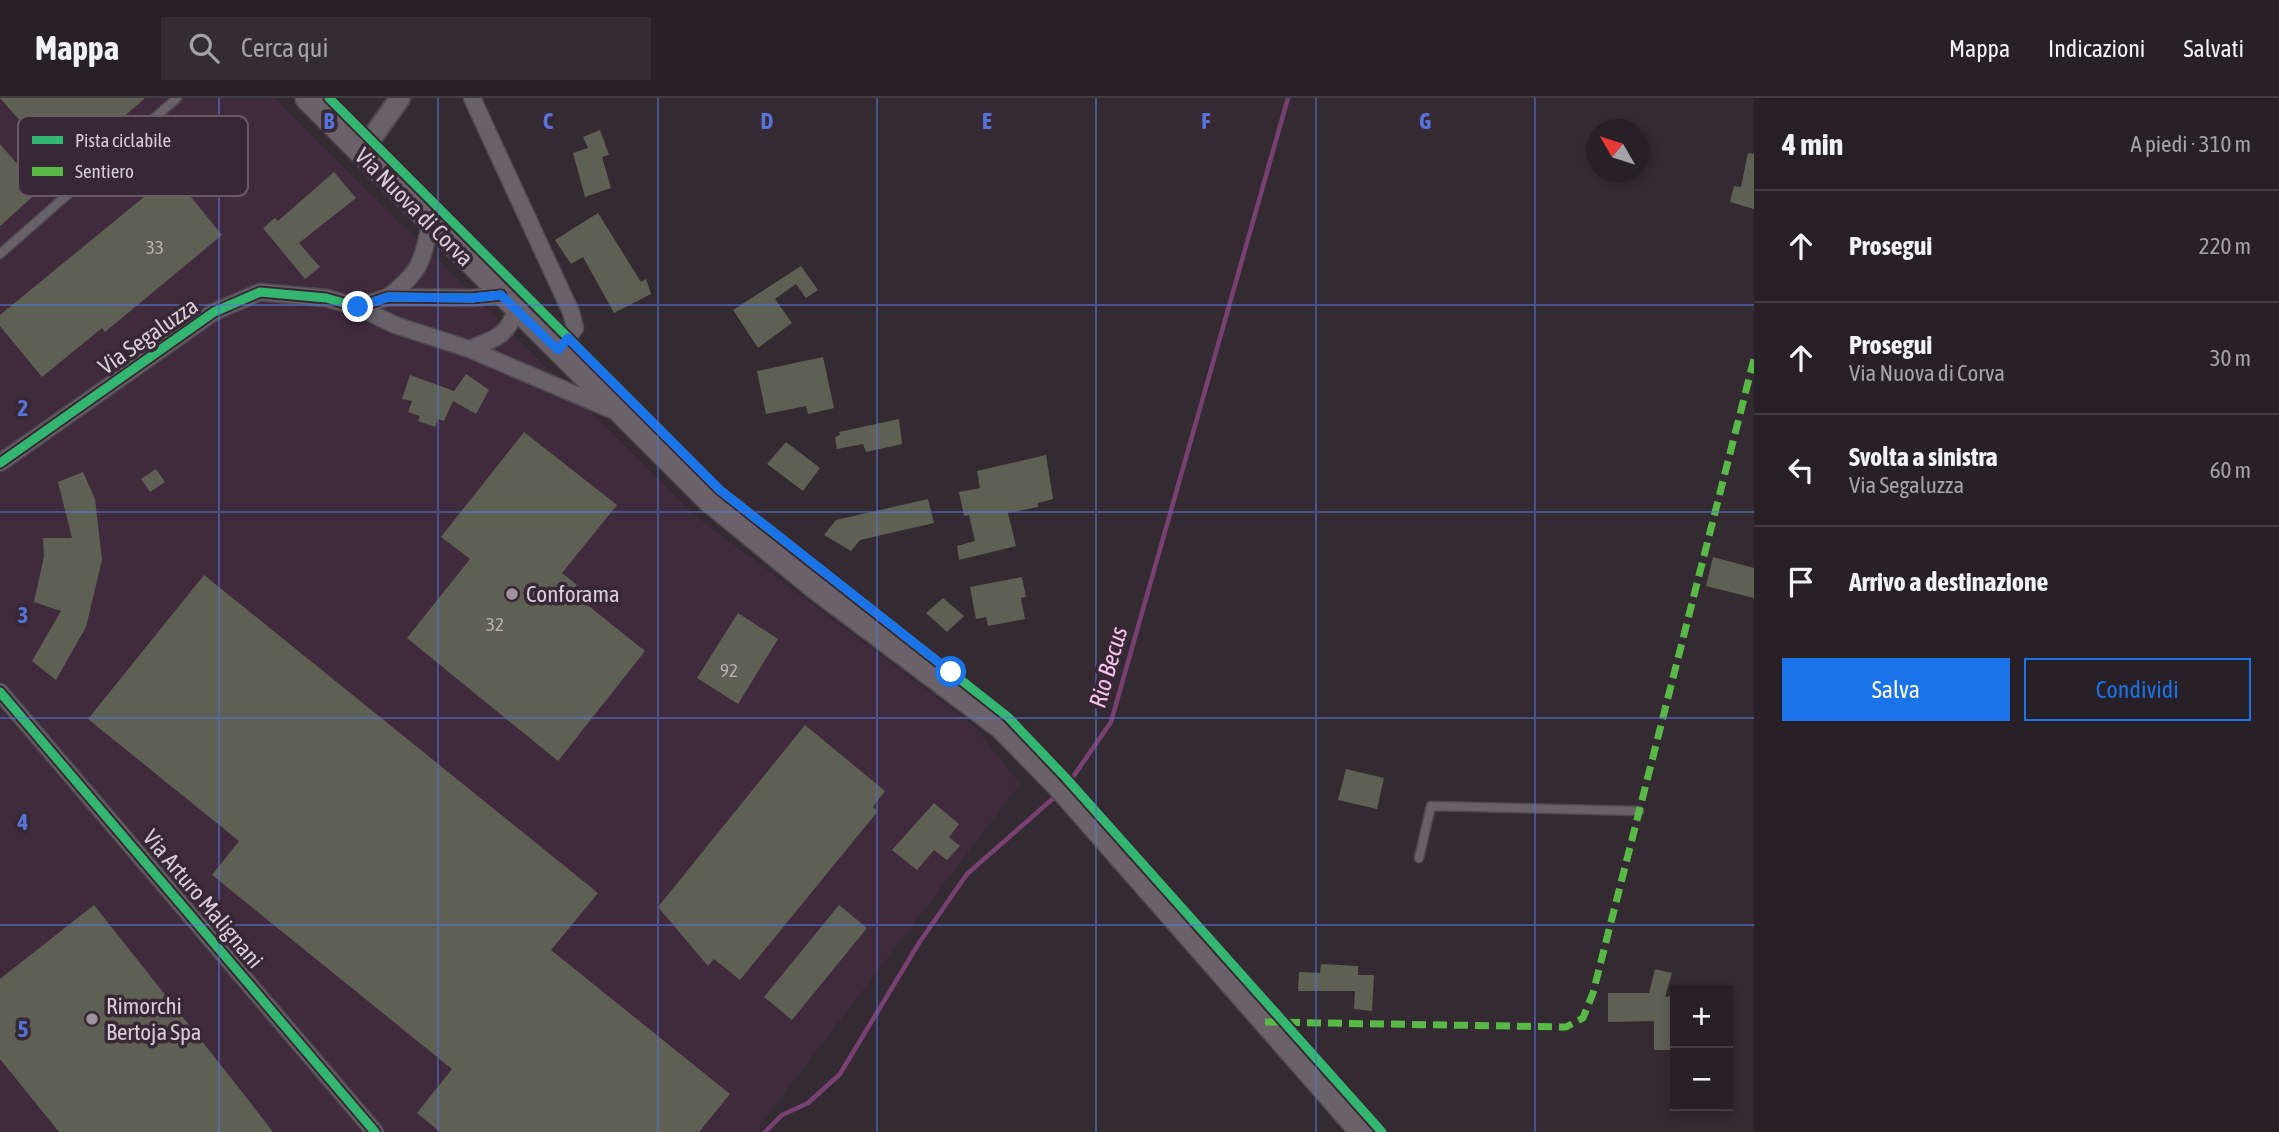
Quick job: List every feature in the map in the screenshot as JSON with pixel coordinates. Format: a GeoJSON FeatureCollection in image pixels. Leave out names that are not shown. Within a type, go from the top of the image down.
{"type":"FeatureCollection","features":[{"type":"Feature","properties":{"kind":"main road","name":"Via Nuova di Corva"},"geometry":{"type":"LineString","coordinates":[[307,98],[430,224],[710,501],[815,587],[1000,726],[1058,785],[1216,968],[1363,1132]]}},
{"type":"Feature","properties":{"kind":"street"},"geometry":{"type":"LineString","coordinates":[[361,153],[400,98]]}},
{"type":"Feature","properties":{"kind":"street"},"geometry":{"type":"LineString","coordinates":[[472,98],[571,312],[575,328],[558,350]]}},
{"type":"Feature","properties":{"kind":"street"},"geometry":{"type":"LineString","coordinates":[[388,297],[411,279],[424,260],[430,224]]}},
{"type":"Feature","properties":{"kind":"street","name":"Via Segaluzza"},"geometry":{"type":"LineString","coordinates":[[0,463],[214,312],[260,292],[326,298],[358,307],[395,325],[470,349],[584,396],[625,417]]}},
{"type":"Feature","properties":{"kind":"street"},"geometry":{"type":"LineString","coordinates":[[358,307],[388,297],[472,298],[509,302],[510,327],[499,336],[470,349]]}},
{"type":"Feature","properties":{"kind":"street","name":"Via Arturo Malignani"},"geometry":{"type":"LineString","coordinates":[[0,692],[375,1132]]}},
{"type":"Feature","properties":{"kind":"lane"},"geometry":{"type":"LineString","coordinates":[[157,116],[177,98]]}},
{"type":"Feature","properties":{"kind":"lane"},"geometry":{"type":"LineString","coordinates":[[0,254],[66,196]]}},
{"type":"Feature","properties":{"kind":"lane"},"geometry":{"type":"LineString","coordinates":[[1419,858],[1431,806],[1639,811]]}},
{"type":"Feature","properties":{"kind":"shaded area"},"geometry":{"type":"Polygon","coordinates":[[[0,98],[274,98],[699,519],[972,724],[1020,784],[760,1125],[760,1132],[0,1132],[0,98]]]}},
{"type":"Feature","properties":{"kind":"building"},"geometry":{"type":"Polygon","coordinates":[[[0,98],[145,98],[124,116],[18,116],[18,119],[0,98]]]}},
{"type":"Feature","properties":{"kind":"building"},"geometry":{"type":"Polygon","coordinates":[[[600,130],[609,155],[602,157],[611,188],[585,197],[573,153],[588,148],[583,137],[600,130]]]}},
{"type":"Feature","properties":{"kind":"building"},"geometry":{"type":"Polygon","coordinates":[[[0,144],[18,165],[18,196],[33,196],[0,226],[0,144]]]}},
{"type":"Feature","properties":{"kind":"building"},"geometry":{"type":"Polygon","coordinates":[[[1748,153],[1754,154],[1754,209],[1730,202],[1734,186],[1741,187],[1748,153]]]}},
{"type":"Feature","properties":{"kind":"building"},"geometry":{"type":"Polygon","coordinates":[[[334,172],[356,198],[299,243],[320,267],[305,279],[263,228],[275,218],[278,221],[334,172]]]}},
{"type":"Feature","properties":{"kind":"building"},"geometry":{"type":"Polygon","coordinates":[[[145,196],[190,196],[222,235],[105,332],[102,328],[42,377],[0,326],[0,315],[145,196]]]}},
{"type":"Feature","properties":{"kind":"building"},"geometry":{"type":"Polygon","coordinates":[[[598,213],[641,282],[646,279],[651,294],[614,313],[583,257],[571,264],[555,240],[598,213]]]}},
{"type":"Feature","properties":{"kind":"building"},"geometry":{"type":"Polygon","coordinates":[[[801,266],[818,290],[806,298],[796,284],[775,299],[792,323],[758,348],[733,310],[801,266]]]}},
{"type":"Feature","properties":{"kind":"building"},"geometry":{"type":"Polygon","coordinates":[[[823,357],[834,408],[808,414],[806,406],[766,414],[757,371],[823,357]]]}},
{"type":"Feature","properties":{"kind":"building"},"geometry":{"type":"Polygon","coordinates":[[[466,374],[489,390],[476,414],[453,401],[444,421],[438,419],[435,427],[418,421],[420,416],[408,412],[412,401],[402,399],[410,375],[454,391],[466,374]]]}},
{"type":"Feature","properties":{"kind":"building"},"geometry":{"type":"Polygon","coordinates":[[[899,419],[902,444],[866,452],[863,444],[837,449],[835,437],[840,435],[839,432],[899,419]]]}},
{"type":"Feature","properties":{"kind":"building","name":"Conforama"},"geometry":{"type":"Polygon","coordinates":[[[524,432],[617,505],[562,573],[577,585],[574,588],[588,599],[585,603],[645,651],[558,761],[407,638],[470,559],[441,537],[524,432]]]}},
{"type":"Feature","properties":{"kind":"building"},"geometry":{"type":"Polygon","coordinates":[[[786,442],[820,468],[803,491],[767,464],[786,442]]]}},
{"type":"Feature","properties":{"kind":"building"},"geometry":{"type":"Polygon","coordinates":[[[1046,455],[1053,499],[1038,503],[1038,507],[1008,513],[1016,546],[959,560],[957,546],[975,541],[969,515],[964,516],[959,492],[980,488],[977,471],[1046,455]]]}},
{"type":"Feature","properties":{"kind":"building"},"geometry":{"type":"Polygon","coordinates":[[[156,469],[165,482],[150,492],[141,479],[156,469]]]}},
{"type":"Feature","properties":{"kind":"building"},"geometry":{"type":"Polygon","coordinates":[[[83,472],[95,499],[102,560],[86,627],[56,680],[32,661],[61,611],[34,602],[44,556],[43,538],[72,538],[58,482],[83,472]]]}},
{"type":"Feature","properties":{"kind":"building"},"geometry":{"type":"Polygon","coordinates":[[[928,499],[934,523],[860,540],[851,551],[824,535],[836,520],[928,499]]]}},
{"type":"Feature","properties":{"kind":"building"},"geometry":{"type":"Polygon","coordinates":[[[1713,557],[1754,568],[1754,598],[1706,586],[1713,557]]]}},
{"type":"Feature","properties":{"kind":"building"},"geometry":{"type":"Polygon","coordinates":[[[204,575],[598,893],[551,950],[730,1094],[699,1132],[440,1132],[417,1113],[452,1069],[212,875],[239,841],[88,719],[204,575]]]}},
{"type":"Feature","properties":{"kind":"building"},"geometry":{"type":"Polygon","coordinates":[[[1022,577],[1026,597],[1021,598],[1025,619],[988,626],[986,617],[976,619],[970,587],[1022,577]]]}},
{"type":"Feature","properties":{"kind":"building"},"geometry":{"type":"Polygon","coordinates":[[[943,598],[964,616],[947,632],[926,613],[943,598]]]}},
{"type":"Feature","properties":{"kind":"building"},"geometry":{"type":"Polygon","coordinates":[[[738,613],[778,639],[738,704],[697,678],[738,613]]]}},
{"type":"Feature","properties":{"kind":"building"},"geometry":{"type":"Polygon","coordinates":[[[805,725],[885,791],[873,807],[878,811],[740,980],[714,959],[708,966],[658,907],[805,725]]]}},
{"type":"Feature","properties":{"kind":"building"},"geometry":{"type":"Polygon","coordinates":[[[1346,769],[1384,778],[1377,809],[1338,800],[1346,769]]]}},
{"type":"Feature","properties":{"kind":"building"},"geometry":{"type":"Polygon","coordinates":[[[934,803],[959,824],[949,837],[960,846],[947,860],[934,850],[917,870],[892,850],[934,803]]]}},
{"type":"Feature","properties":{"kind":"building","name":"Rimorchi Bertoja Spa"},"geometry":{"type":"Polygon","coordinates":[[[94,905],[273,1132],[59,1132],[0,1059],[0,979],[94,905]]]}},
{"type":"Feature","properties":{"kind":"building"},"geometry":{"type":"Polygon","coordinates":[[[839,905],[867,928],[792,1020],[764,997],[839,905]]]}},
{"type":"Feature","properties":{"kind":"building"},"geometry":{"type":"Polygon","coordinates":[[[1321,964],[1358,966],[1358,975],[1374,975],[1372,1011],[1354,1009],[1355,991],[1298,991],[1299,972],[1320,973],[1321,964]]]}},
{"type":"Feature","properties":{"kind":"building"},"geometry":{"type":"Polygon","coordinates":[[[1655,969],[1672,973],[1665,997],[1670,996],[1670,1050],[1654,1050],[1654,1021],[1608,1022],[1608,993],[1649,993],[1655,969]]]}},
{"type":"Feature","properties":{"kind":"waterway","name":"Rio Becus"},"geometry":{"type":"LineString","coordinates":[[1068,784],[1111,722],[1288,98]]}},
{"type":"Feature","properties":{"kind":"waterway","name":"Rio Becus"},"geometry":{"type":"LineString","coordinates":[[765,1132],[782,1115],[808,1103],[840,1074],[919,943],[967,874],[1057,795]]}},
{"type":"Feature","properties":{"kind":"marked path"},"geometry":{"type":"LineString","coordinates":[[1265,1022],[1566,1027],[1583,1018],[1593,993],[1754,359]]}},
{"type":"Feature","properties":{"kind":"cycle path"},"geometry":{"type":"LineString","coordinates":[[329,98],[720,490],[1008,717],[1066,778],[1382,1132]]}},
{"type":"Feature","properties":{"kind":"cycle path"},"geometry":{"type":"LineString","coordinates":[[0,463],[214,312],[260,292],[326,298],[358,307],[388,297],[472,298],[501,295]]}},
{"type":"Feature","properties":{"kind":"cycle path"},"geometry":{"type":"LineString","coordinates":[[0,692],[375,1132]]}},
{"type":"Feature","properties":{"kind":"place","name":"Conforama"},"geometry":{"type":"Point","coordinates":[512,594]}},
{"type":"Feature","properties":{"kind":"place","name":"Rimorchi Bertoja Spa"},"geometry":{"type":"Point","coordinates":[92,1019]}},
{"type":"Feature","properties":{"kind":"route"},"geometry":{"type":"LineString","coordinates":[[358,307],[388,297],[472,298],[501,295],[558,350],[568,338],[720,490],[828,578],[951,672]]}}]}
